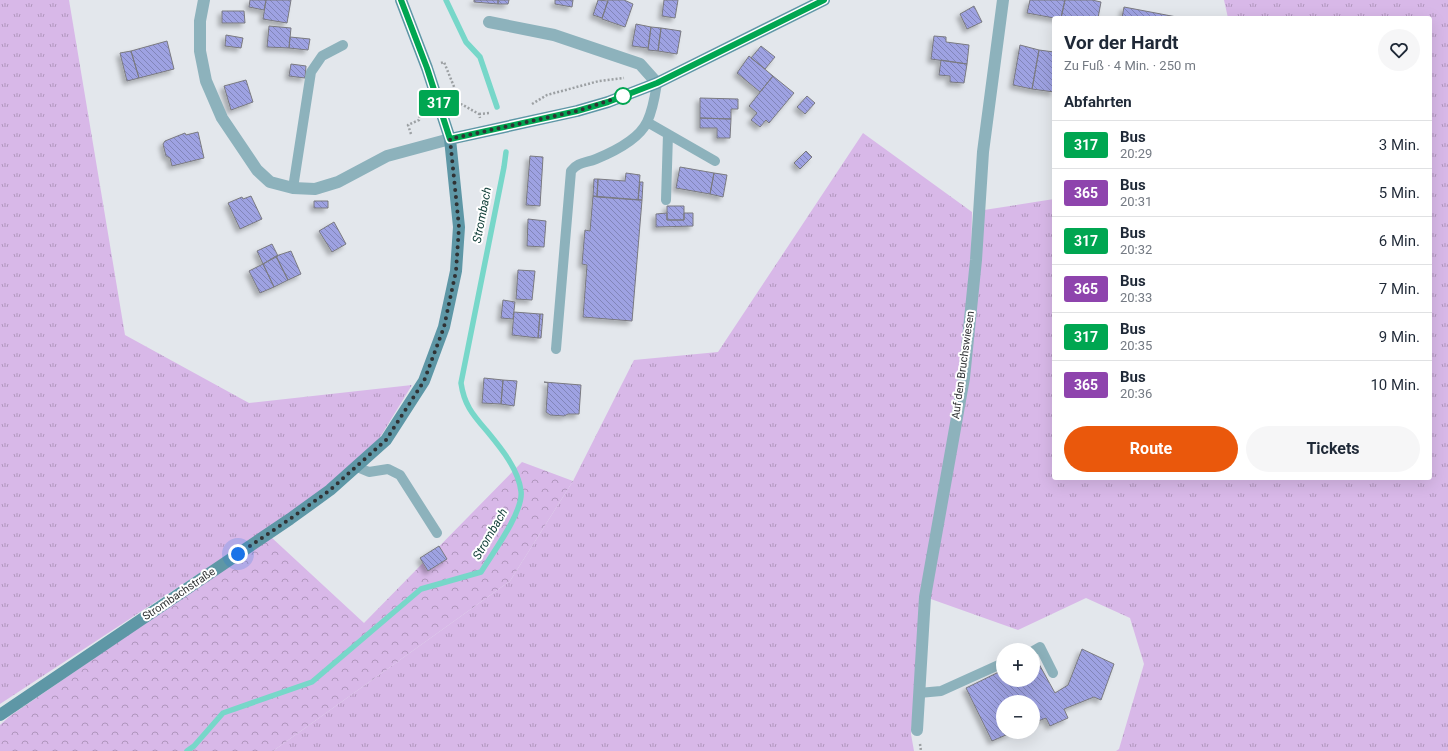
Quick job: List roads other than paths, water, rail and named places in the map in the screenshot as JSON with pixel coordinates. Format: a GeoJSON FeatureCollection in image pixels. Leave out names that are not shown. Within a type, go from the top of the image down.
{"type":"FeatureCollection","features":[{"type":"Feature","properties":{"kind":"main road","name":"Strombachstraße"},"geometry":{"type":"LineString","coordinates":[[0,715],[290,519],[330,490],[386,440],[424,381],[444,327],[456,271],[459,227],[450,139],[427,68],[401,0]]}},
{"type":"Feature","properties":{"kind":"main road"},"geometry":{"type":"LineString","coordinates":[[450,139],[577,111],[608,102],[657,83],[824,0]]}},
{"type":"Feature","properties":{"kind":"street"},"geometry":{"type":"LineString","coordinates":[[204,0],[200,21],[200,51],[206,82],[222,118],[257,170],[270,182],[294,188],[316,189],[338,182],[387,156],[450,139]]}},
{"type":"Feature","properties":{"kind":"street","name":"Auf den Bruchswiesen"},"geometry":{"type":"LineString","coordinates":[[917,730],[925,597],[964,378],[976,260],[983,152],[1003,0]]}},
{"type":"Feature","properties":{"kind":"street"},"geometry":{"type":"LineString","coordinates":[[489,22],[554,36],[640,64],[657,83]]}},
{"type":"Feature","properties":{"kind":"lane"},"geometry":{"type":"LineString","coordinates":[[294,188],[311,72],[322,56],[343,45]]}},
{"type":"Feature","properties":{"kind":"lane"},"geometry":{"type":"LineString","coordinates":[[556,349],[571,171],[574,167],[580,164],[595,160],[622,146],[638,135],[647,122],[657,83]]}},
{"type":"Feature","properties":{"kind":"lane"},"geometry":{"type":"LineString","coordinates":[[647,122],[715,161]]}},
{"type":"Feature","properties":{"kind":"lane"},"geometry":{"type":"LineString","coordinates":[[666,200],[668,134]]}},
{"type":"Feature","properties":{"kind":"lane"},"geometry":{"type":"LineString","coordinates":[[357,467],[369,472],[388,469],[400,475],[437,533]]}},
{"type":"Feature","properties":{"kind":"lane"},"geometry":{"type":"LineString","coordinates":[[1040,648],[1053,673]]}},
{"type":"Feature","properties":{"kind":"lane"},"geometry":{"type":"LineString","coordinates":[[919,693],[941,691],[996,666]]}},
{"type":"Feature","properties":{"kind":"waterway","name":"Strombach"},"geometry":{"type":"LineString","coordinates":[[446,0],[466,42],[480,57],[497,107]]}},
{"type":"Feature","properties":{"kind":"waterway","name":"Strombach"},"geometry":{"type":"LineString","coordinates":[[187,751],[194,746],[223,713],[312,682],[421,589],[481,572],[513,521],[521,499],[521,491],[516,474],[502,451],[469,408],[464,397],[461,383],[506,152]]}}]}
